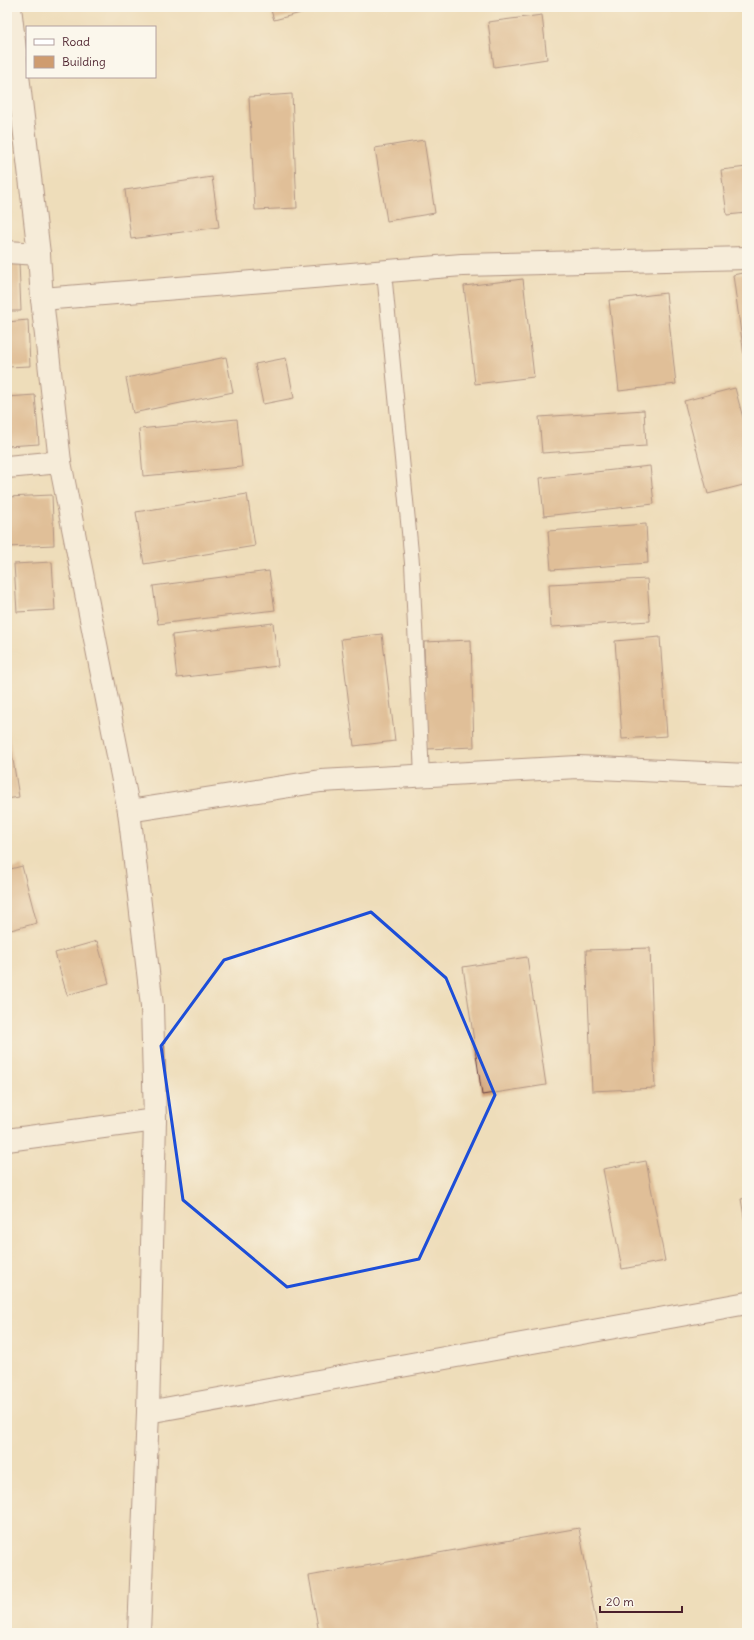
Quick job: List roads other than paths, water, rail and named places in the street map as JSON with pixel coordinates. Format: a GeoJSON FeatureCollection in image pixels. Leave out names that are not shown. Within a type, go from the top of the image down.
{"type":"FeatureCollection","features":[{"type":"Feature","properties":{"kind":"street"},"geometry":{"type":"LineString","coordinates":[[10,7],[60,462],[128,811],[152,1006],[155,1120],[148,1412],[139,1633]]}},
{"type":"Feature","properties":{"kind":"street"},"geometry":{"type":"LineString","coordinates":[[7,252],[38,254]]}},
{"type":"Feature","properties":{"kind":"street"},"geometry":{"type":"LineString","coordinates":[[42,299],[462,265],[747,258]]}},
{"type":"Feature","properties":{"kind":"street"},"geometry":{"type":"LineString","coordinates":[[7,467],[60,462]]}},
{"type":"Feature","properties":{"kind":"street"},"geometry":{"type":"LineString","coordinates":[[128,811],[322,781],[578,767],[747,775]]}},
{"type":"Feature","properties":{"kind":"street"},"geometry":{"type":"LineString","coordinates":[[7,1140],[155,1120]]}},
{"type":"Feature","properties":{"kind":"street"},"geometry":{"type":"LineString","coordinates":[[148,1412],[747,1303]]}},
{"type":"Feature","properties":{"kind":"lane"},"geometry":{"type":"LineString","coordinates":[[384,272],[412,563],[422,776]]}}]}
